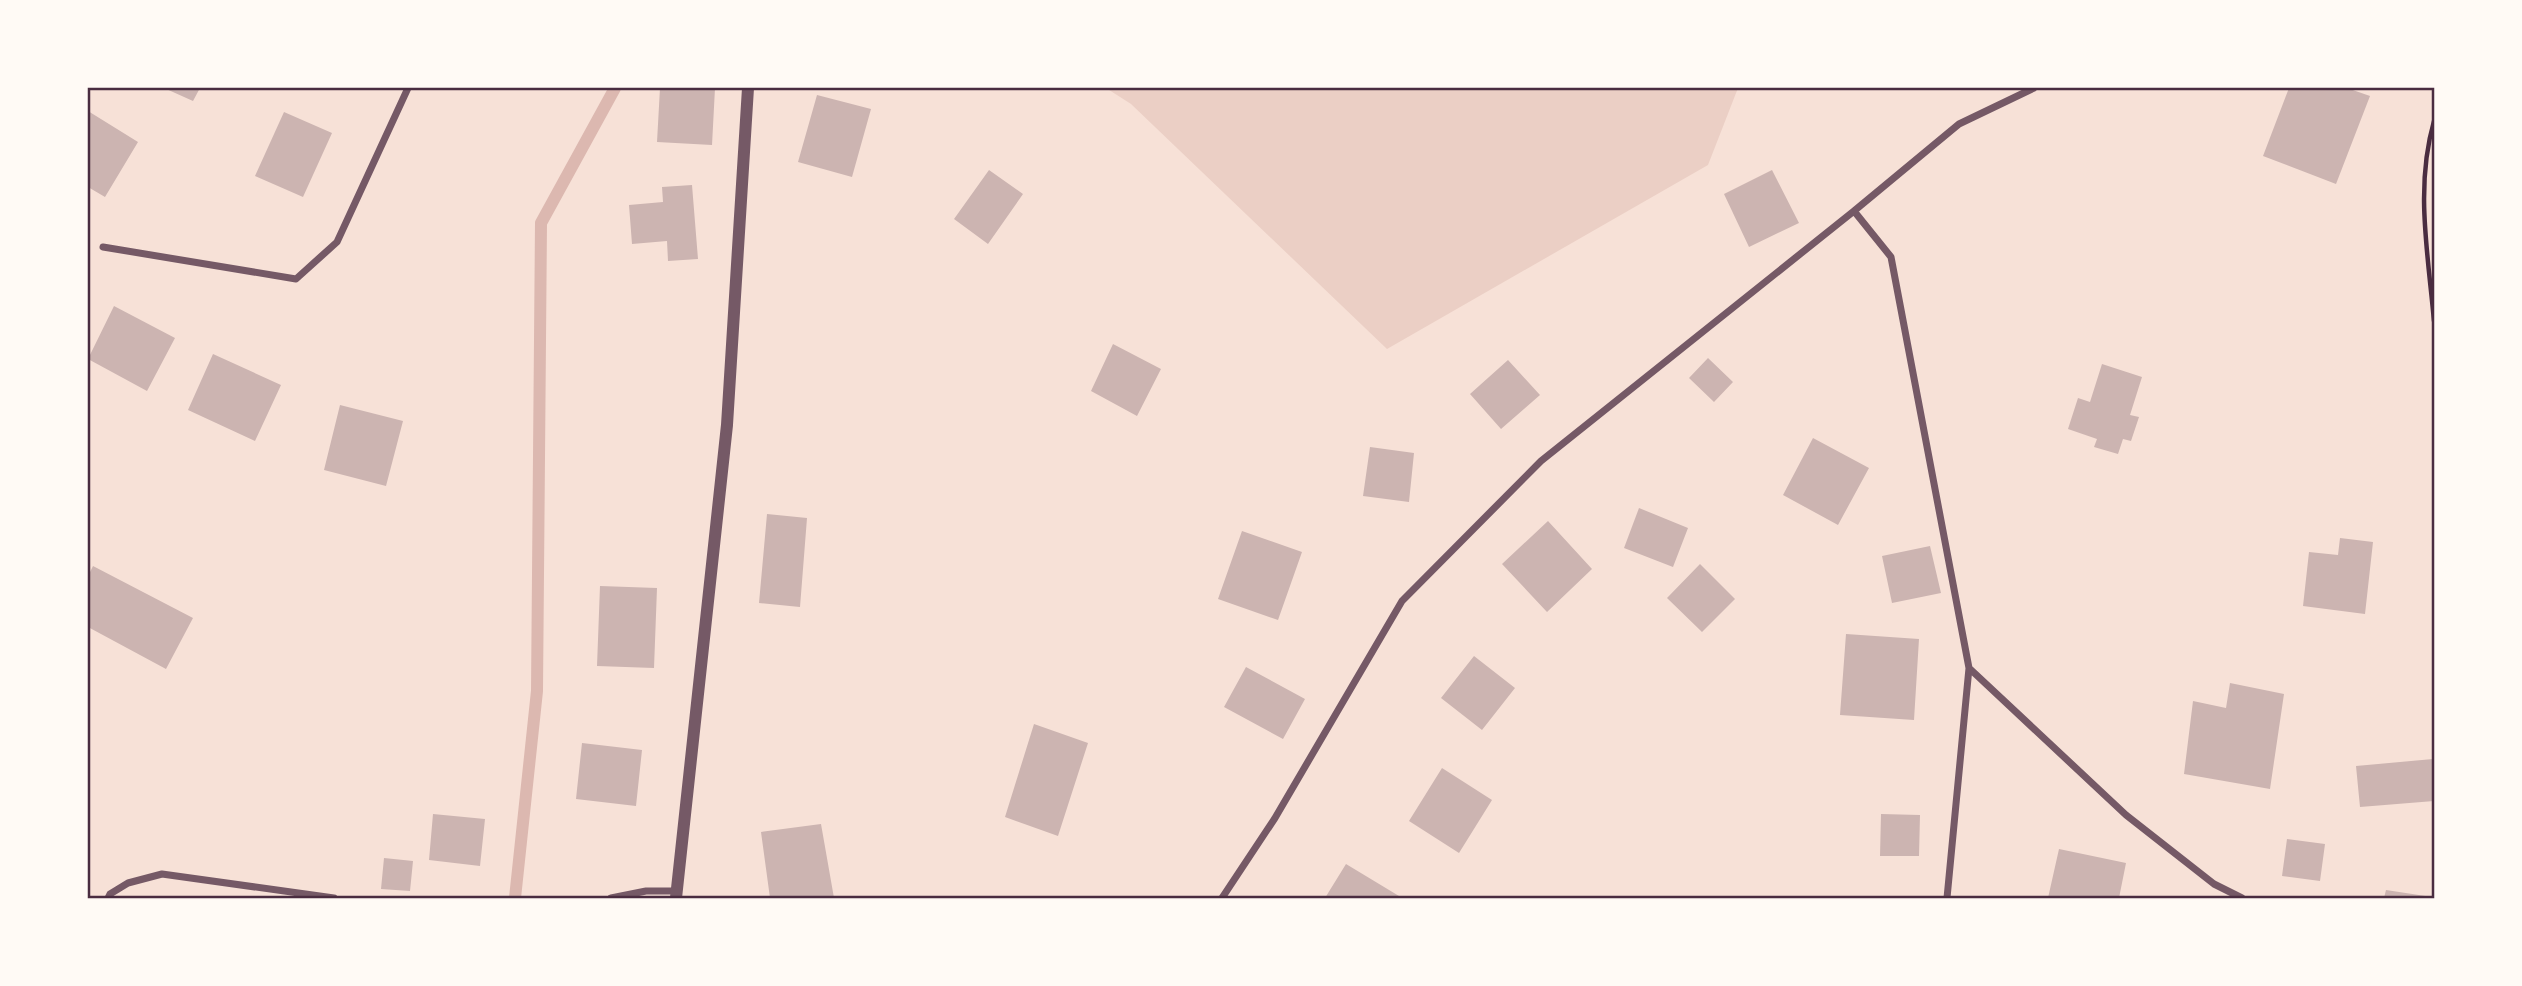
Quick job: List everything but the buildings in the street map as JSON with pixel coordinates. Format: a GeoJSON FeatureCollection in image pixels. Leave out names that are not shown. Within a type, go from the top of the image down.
{"type":"FeatureCollection","features":[{"type":"Feature","properties":{"kind":"street"},"geometry":{"type":"LineString","coordinates":[[103,247],[296,279],[337,242],[408,88]]}},
{"type":"Feature","properties":{"kind":"street"},"geometry":{"type":"LineString","coordinates":[[611,898],[646,891],[677,895],[727,425],[748,88]]}},
{"type":"Feature","properties":{"kind":"street"},"geometry":{"type":"LineString","coordinates":[[1222,898],[1275,818],[1402,601],[1541,461],[1959,124],[2034,88]]}},
{"type":"Feature","properties":{"kind":"street"},"geometry":{"type":"LineString","coordinates":[[1854,211],[1891,257],[1969,668],[1947,898]]}},
{"type":"Feature","properties":{"kind":"street"},"geometry":{"type":"LineString","coordinates":[[1969,668],[2126,815],[2214,884],[2242,898]]}},
{"type":"Feature","properties":{"kind":"street"},"geometry":{"type":"LineString","coordinates":[[108,898],[128,883],[162,874],[334,898]]}},
{"type":"Feature","properties":{"kind":"path"},"geometry":{"type":"LineString","coordinates":[[2434,121],[2426,148],[2422,192],[2434,321]]}},
{"type":"Feature","properties":{"kind":"shaded area"},"geometry":{"type":"Polygon","coordinates":[[[1106,88],[1738,88],[1708,165],[1387,349],[1131,104],[1106,88]]]}},
{"type":"Feature","properties":{"kind":"waterway"},"geometry":{"type":"LineString","coordinates":[[515,898],[537,691],[541,223],[615,88]]}}]}
